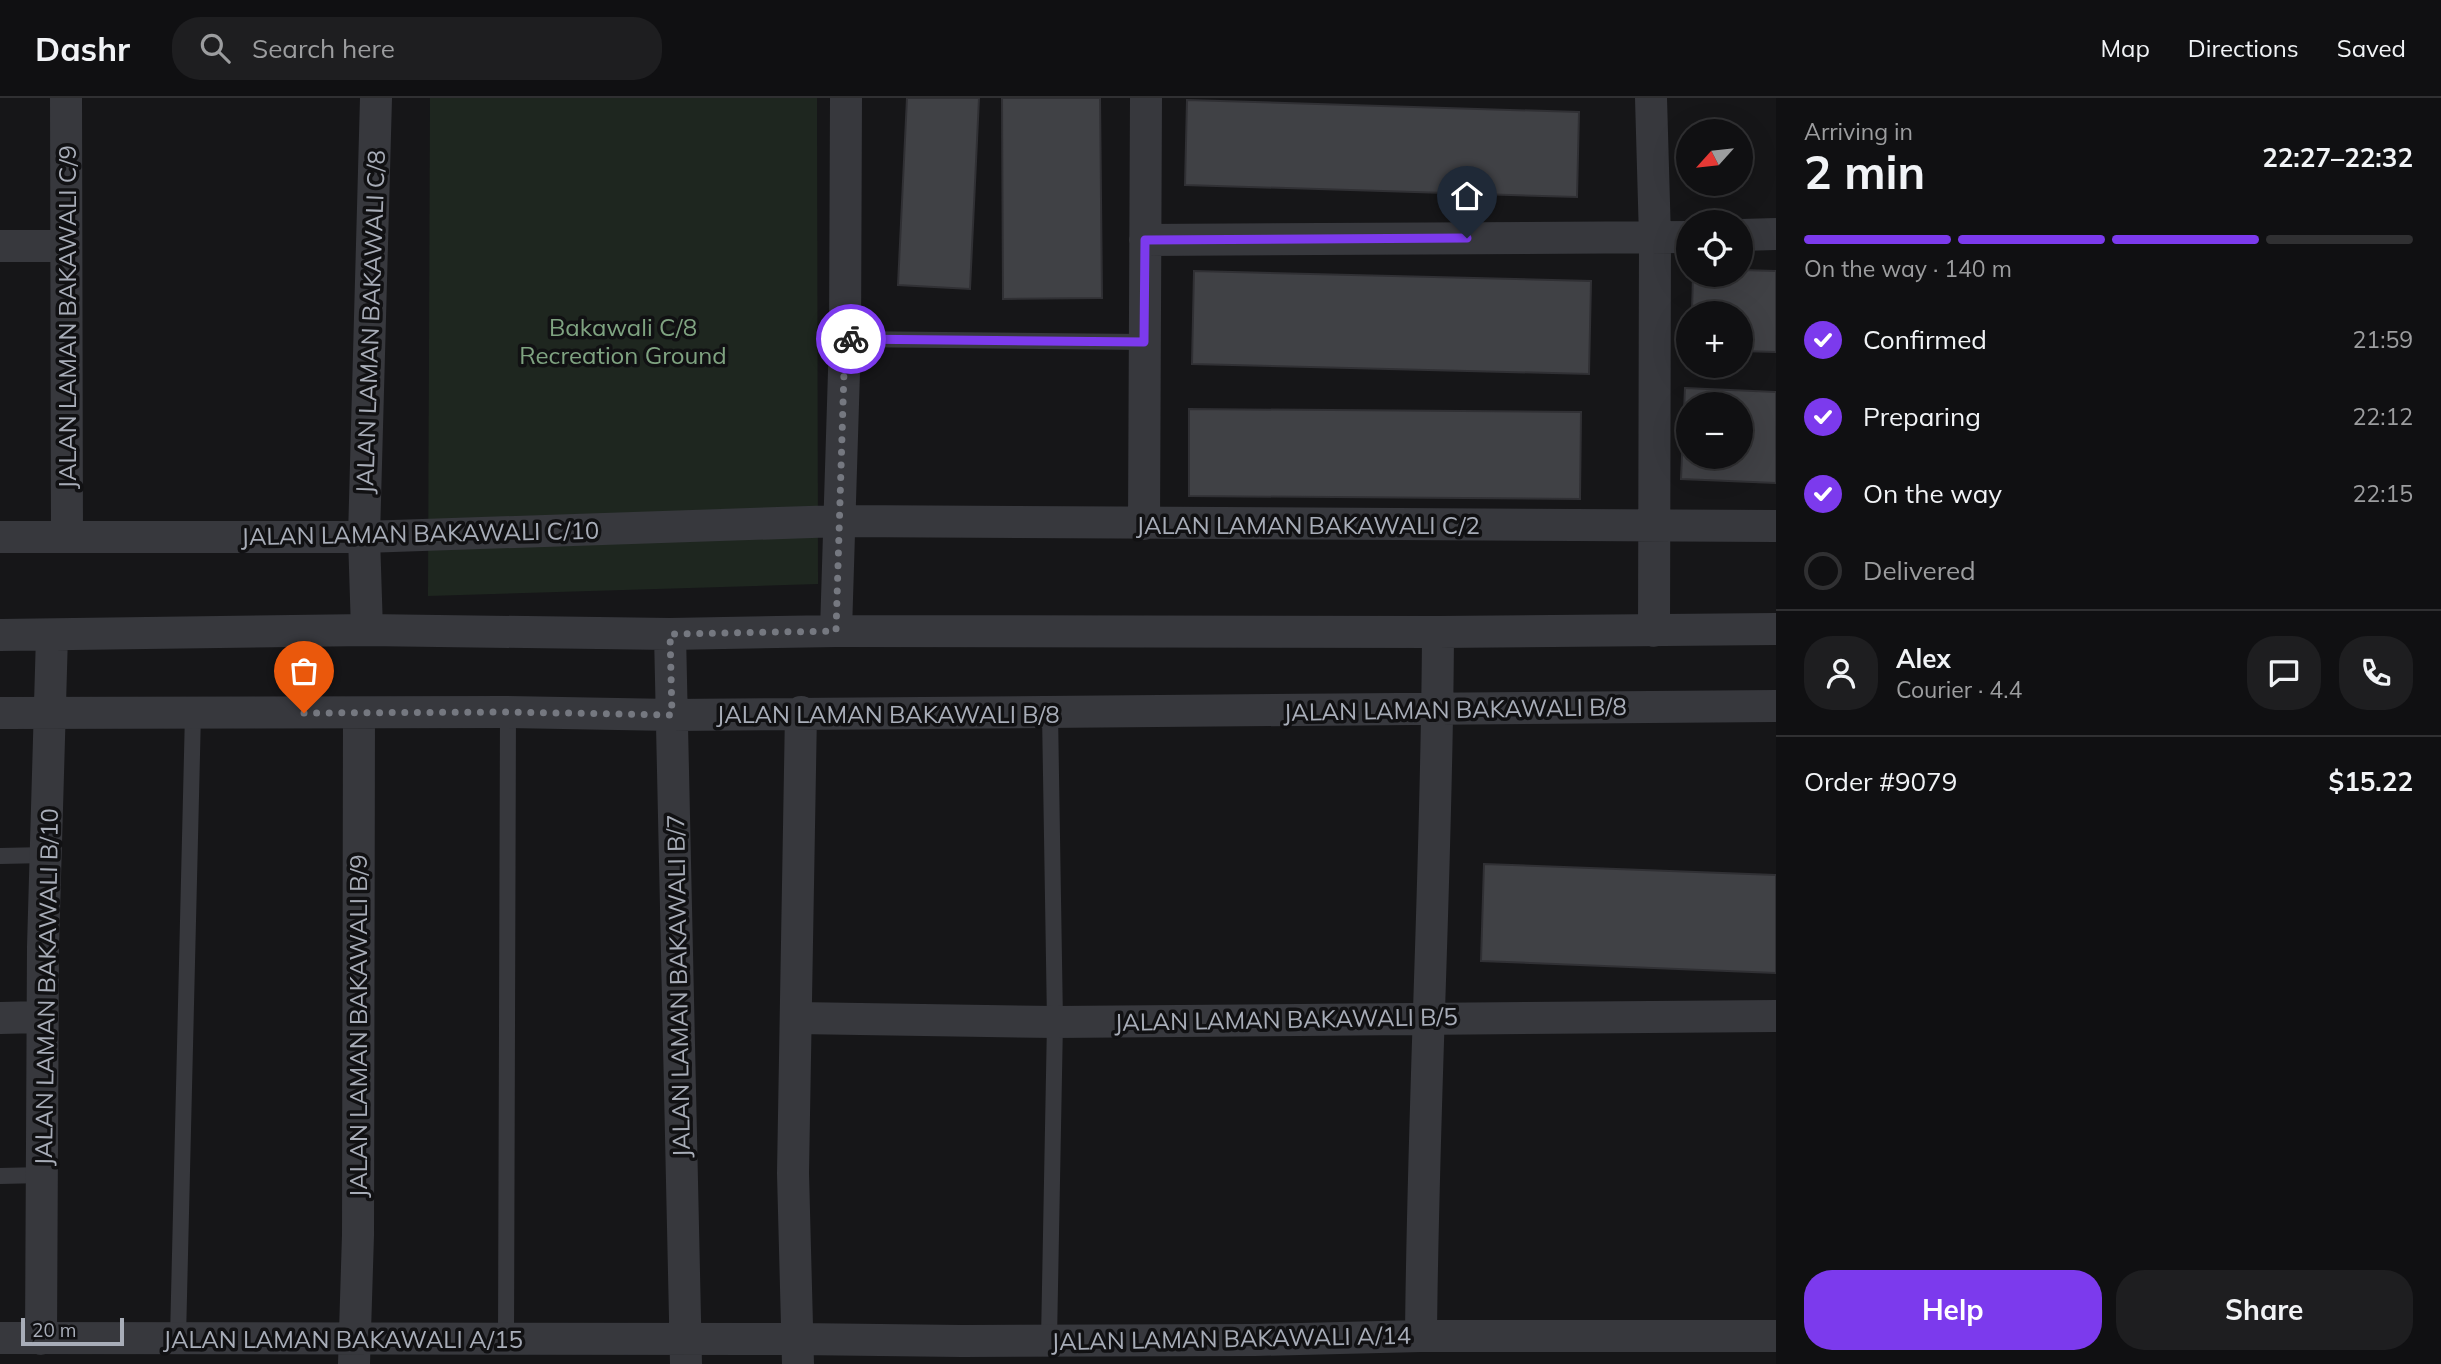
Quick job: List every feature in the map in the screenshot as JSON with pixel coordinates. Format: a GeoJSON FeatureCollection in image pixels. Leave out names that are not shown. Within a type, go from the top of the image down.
{"type":"FeatureCollection","features":[{"type":"Feature","properties":{"kind":"street","name":"JALAN LAMAN BAKAWALI C/9"},"geometry":{"type":"LineString","coordinates":[[66,98],[68,537]]}},
{"type":"Feature","properties":{"kind":"street","name":"JALAN LAMAN BAKAWALI C/8"},"geometry":{"type":"LineString","coordinates":[[367,630],[364,537],[376,98]]}},
{"type":"Feature","properties":{"kind":"street"},"geometry":{"type":"LineString","coordinates":[[836,631],[845,339],[846,98]]}},
{"type":"Feature","properties":{"kind":"street"},"geometry":{"type":"LineString","coordinates":[[1144,524],[1146,98]]}},
{"type":"Feature","properties":{"kind":"street"},"geometry":{"type":"LineString","coordinates":[[1651,98],[1655,238],[1654,631]]}},
{"type":"Feature","properties":{"kind":"street"},"geometry":{"type":"LineString","coordinates":[[1753,235],[1776,234]]}},
{"type":"Feature","properties":{"kind":"street"},"geometry":{"type":"LineString","coordinates":[[1145,240],[1676,237]]}},
{"type":"Feature","properties":{"kind":"street"},"geometry":{"type":"LineString","coordinates":[[0,246],[65,246]]}},
{"type":"Feature","properties":{"kind":"street","name":"JALAN LAMAN BAKAWALI C/10"},"geometry":{"type":"LineString","coordinates":[[0,537],[364,537],[841,521]]}},
{"type":"Feature","properties":{"kind":"street","name":"JALAN LAMAN BAKAWALI C/2"},"geometry":{"type":"LineString","coordinates":[[841,521],[1776,526]]}},
{"type":"Feature","properties":{"kind":"street"},"geometry":{"type":"LineString","coordinates":[[0,635],[367,630],[670,634],[836,631],[1438,632],[1776,629]]}},
{"type":"Feature","properties":{"kind":"street"},"geometry":{"type":"LineString","coordinates":[[1421,1336],[1422,1202],[1430,1017],[1438,632]]}},
{"type":"Feature","properties":{"kind":"street","name":"JALAN LAMAN BAKAWALI B/7"},"geometry":{"type":"LineString","coordinates":[[670,634],[686,1351]]}},
{"type":"Feature","properties":{"kind":"street","name":"JALAN LAMAN BAKAWALI B/10"},"geometry":{"type":"LineString","coordinates":[[41,1339],[42,1017],[52,635]]}},
{"type":"Feature","properties":{"kind":"street","name":"JALAN LAMAN BAKAWALI B/8"},"geometry":{"type":"LineString","coordinates":[[0,713],[508,712],[672,715],[1776,706]]}},
{"type":"Feature","properties":{"kind":"street"},"geometry":{"type":"LineString","coordinates":[[798,1351],[793,1173],[800,712]]}},
{"type":"Feature","properties":{"kind":"street","name":"JALAN LAMAN BAKAWALI B/9"},"geometry":{"type":"LineString","coordinates":[[354,1351],[358,1235],[359,714]]}},
{"type":"Feature","properties":{"kind":"street","name":"JALAN LAMAN BAKAWALI B/5"},"geometry":{"type":"LineString","coordinates":[[797,1018],[1055,1022],[1776,1016]]}},
{"type":"Feature","properties":{"kind":"street"},"geometry":{"type":"LineString","coordinates":[[0,1018],[42,1017]]}},
{"type":"Feature","properties":{"kind":"street","name":"JALAN LAMAN BAKAWALI A/14"},"geometry":{"type":"LineString","coordinates":[[686,1351],[798,1351],[962,1341],[1049,1340],[1254,1352],[1421,1336],[1543,1350],[1776,1336]]}},
{"type":"Feature","properties":{"kind":"street","name":"JALAN LAMAN BAKAWALI A/15"},"geometry":{"type":"LineString","coordinates":[[0,1338],[178,1338],[354,1351],[506,1340],[686,1351]]}},
{"type":"Feature","properties":{"kind":"lane"},"geometry":{"type":"LineString","coordinates":[[845,339],[1144,342]]}},
{"type":"Feature","properties":{"kind":"lane"},"geometry":{"type":"LineString","coordinates":[[506,1340],[508,712]]}},
{"type":"Feature","properties":{"kind":"lane"},"geometry":{"type":"LineString","coordinates":[[178,1338],[193,713]]}},
{"type":"Feature","properties":{"kind":"lane"},"geometry":{"type":"LineString","coordinates":[[1049,713],[1055,1022],[1049,1340]]}},
{"type":"Feature","properties":{"kind":"lane"},"geometry":{"type":"LineString","coordinates":[[0,856],[47,855]]}},
{"type":"Feature","properties":{"kind":"lane"},"geometry":{"type":"LineString","coordinates":[[0,1176],[43,1174]]}},
{"type":"Feature","properties":{"kind":"green space","name":"Bakawali C/8 Recreation Ground"},"geometry":{"type":"Polygon","coordinates":[[[430,98],[817,98],[818,584],[428,596],[430,98]]]}},
{"type":"Feature","properties":{"kind":"building"},"geometry":{"type":"Polygon","coordinates":[[[907,98],[979,98],[970,289],[898,285],[907,98]]]}},
{"type":"Feature","properties":{"kind":"building"},"geometry":{"type":"Polygon","coordinates":[[[1002,98],[1100,98],[1102,298],[1003,299],[1002,98]]]}},
{"type":"Feature","properties":{"kind":"building"},"geometry":{"type":"Polygon","coordinates":[[[1187,100],[1579,112],[1577,197],[1185,185],[1187,100]]]}},
{"type":"Feature","properties":{"kind":"building"},"geometry":{"type":"Polygon","coordinates":[[[1753,270],[1776,271],[1776,352],[1753,351],[1753,301],[1692,301],[1693,287],[1753,287],[1753,270]]]}},
{"type":"Feature","properties":{"kind":"building"},"geometry":{"type":"Polygon","coordinates":[[[1194,271],[1591,281],[1589,374],[1192,364],[1194,271]]]}},
{"type":"Feature","properties":{"kind":"building"},"geometry":{"type":"Polygon","coordinates":[[[1685,388],[1776,392],[1776,483],[1681,479],[1681,469],[1753,469],[1753,392],[1685,392],[1685,388]]]}},
{"type":"Feature","properties":{"kind":"building"},"geometry":{"type":"Polygon","coordinates":[[[1189,409],[1581,412],[1580,499],[1189,496],[1189,409]]]}},
{"type":"Feature","properties":{"kind":"building"},"geometry":{"type":"Polygon","coordinates":[[[1484,864],[1776,875],[1776,973],[1481,961],[1484,864]]]}},
{"type":"Feature","properties":{"kind":"way so far"},"geometry":{"type":"LineString","coordinates":[[304,713],[508,712],[672,715],[670,634],[836,631],[845,339],[851,339]]}},
{"type":"Feature","properties":{"kind":"route"},"geometry":{"type":"LineString","coordinates":[[851,339],[1144,342],[1145,240],[1467,238]]}}]}
